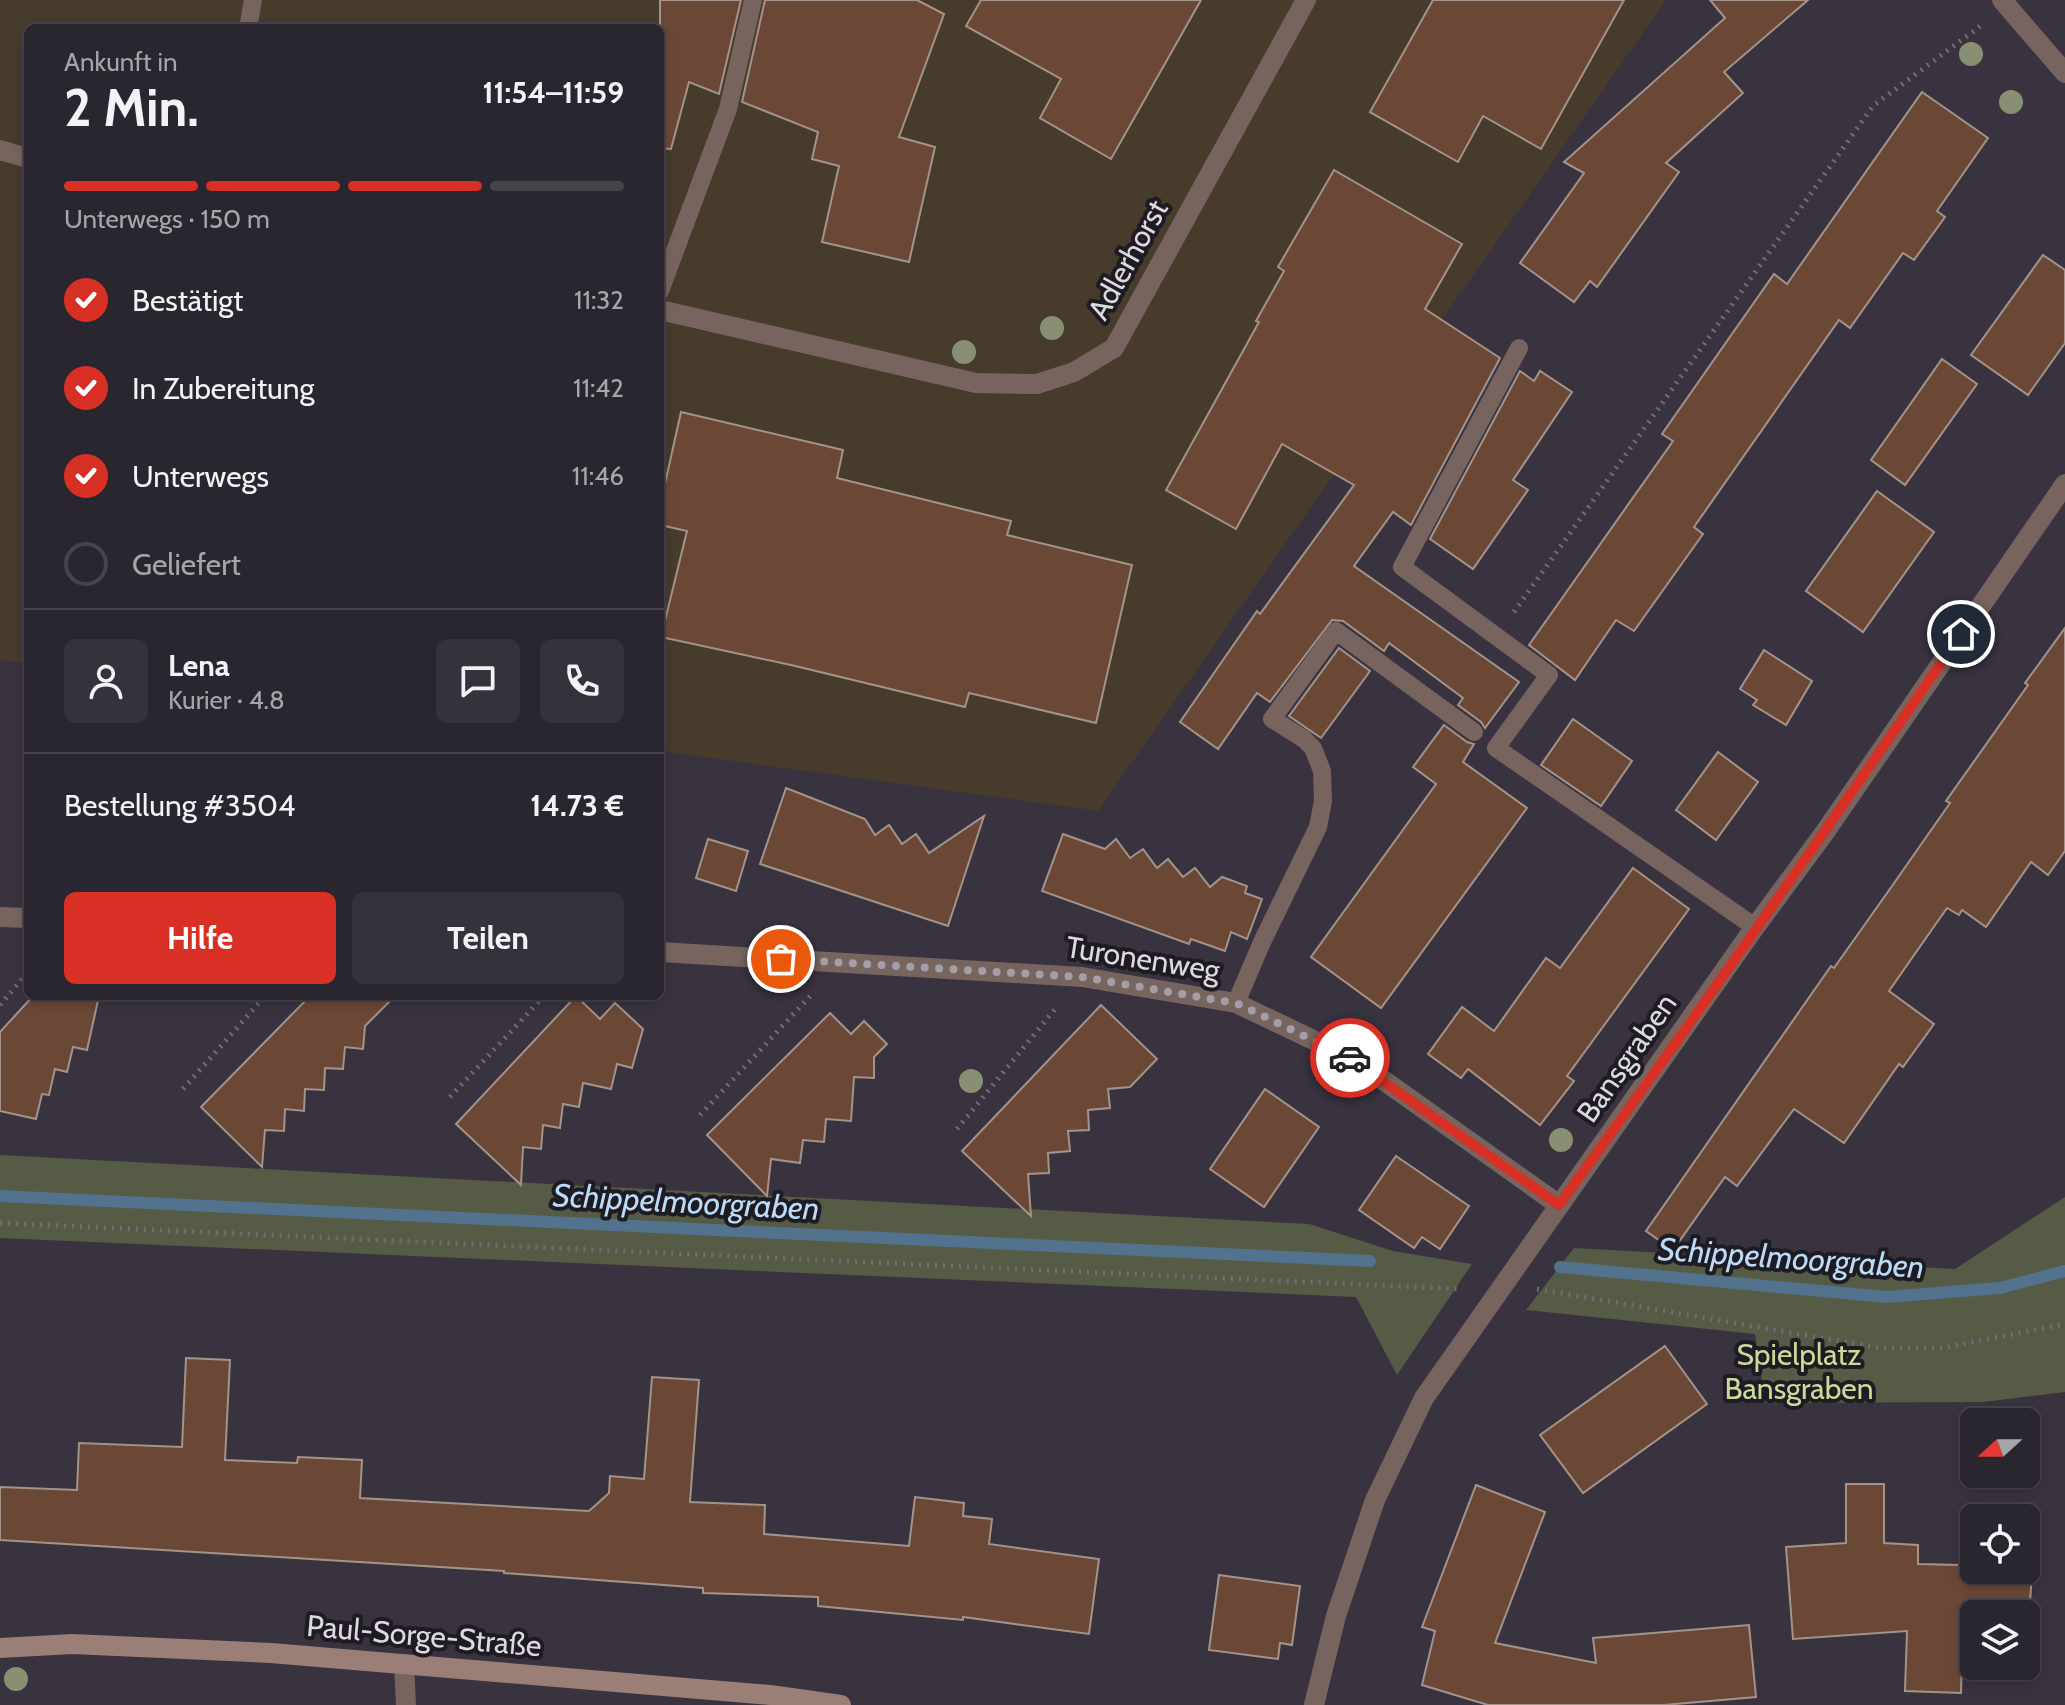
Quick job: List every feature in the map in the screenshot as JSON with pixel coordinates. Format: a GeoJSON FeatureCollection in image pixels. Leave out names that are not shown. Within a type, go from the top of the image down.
{"type":"FeatureCollection","features":[{"type":"Feature","properties":{"kind":"street","name":"Adlerhorst"},"geometry":{"type":"LineString","coordinates":[[664,311],[976,383],[1037,384],[1074,372],[1114,348],[1306,0]]}},
{"type":"Feature","properties":{"kind":"street"},"geometry":{"type":"LineString","coordinates":[[2004,3],[2065,73]]}},
{"type":"Feature","properties":{"kind":"street"},"geometry":{"type":"LineString","coordinates":[[0,150],[24,157]]}},
{"type":"Feature","properties":{"kind":"street","name":"Bansgraben"},"geometry":{"type":"LineString","coordinates":[[1314,1705],[1336,1616],[1375,1500],[1424,1398],[1825,832],[2065,484]]}},
{"type":"Feature","properties":{"kind":"street"},"geometry":{"type":"LineString","coordinates":[[0,917],[24,918]]}},
{"type":"Feature","properties":{"kind":"street","name":"Turonenweg"},"geometry":{"type":"LineString","coordinates":[[664,952],[1082,977],[1236,1003],[1355,1060],[1559,1205]]}},
{"type":"Feature","properties":{"kind":"street","name":"Paul-Sorge-Straße"},"geometry":{"type":"LineString","coordinates":[[0,1648],[72,1644],[271,1653],[770,1695],[841,1705]]}},
{"type":"Feature","properties":{"kind":"street"},"geometry":{"type":"LineString","coordinates":[[404,1664],[406,1705]]}},
{"type":"Feature","properties":{"kind":"lane"},"geometry":{"type":"LineString","coordinates":[[249,24],[253,0]]}},
{"type":"Feature","properties":{"kind":"lane"},"geometry":{"type":"LineString","coordinates":[[664,280],[728,109],[753,0]]}},
{"type":"Feature","properties":{"kind":"lane"},"geometry":{"type":"LineString","coordinates":[[1519,348],[1402,567],[1549,675],[1496,748],[1755,927]]}},
{"type":"Feature","properties":{"kind":"lane"},"geometry":{"type":"LineString","coordinates":[[1236,1003],[1318,827],[1323,801],[1322,771],[1313,748],[1272,719],[1336,631],[1474,732]]}},
{"type":"Feature","properties":{"kind":"path"},"geometry":{"type":"LineString","coordinates":[[1497,636],[1873,106],[2004,3]]}},
{"type":"Feature","properties":{"kind":"path"},"geometry":{"type":"LineString","coordinates":[[700,1115],[842,962]]}},
{"type":"Feature","properties":{"kind":"path"},"geometry":{"type":"LineString","coordinates":[[0,1005],[24,977]]}},
{"type":"Feature","properties":{"kind":"path"},"geometry":{"type":"LineString","coordinates":[[957,1129],[1082,977]]}},
{"type":"Feature","properties":{"kind":"path"},"geometry":{"type":"LineString","coordinates":[[183,1089],[261,1000]]}},
{"type":"Feature","properties":{"kind":"path"},"geometry":{"type":"LineString","coordinates":[[450,1097],[540,1000]]}},
{"type":"Feature","properties":{"kind":"path"},"geometry":{"type":"LineString","coordinates":[[0,1223],[1465,1289]]}},
{"type":"Feature","properties":{"kind":"path"},"geometry":{"type":"LineString","coordinates":[[1505,1284],[1880,1348],[1942,1348],[2065,1324]]}},
{"type":"Feature","properties":{"kind":"shaded area"},"geometry":{"type":"Polygon","coordinates":[[[0,0],[1666,0],[1098,811],[664,752],[664,24],[24,24],[24,663],[0,660],[0,0]]]}},
{"type":"Feature","properties":{"kind":"green space"},"geometry":{"type":"Polygon","coordinates":[[[0,1155],[1309,1224],[1393,1251],[1472,1264],[1397,1375],[1356,1297],[0,1238],[0,1155]]]}},
{"type":"Feature","properties":{"kind":"green space","name":"Spielplatz Bansgraben"},"geometry":{"type":"Polygon","coordinates":[[[2065,1197],[2065,1392],[1983,1402],[1765,1403],[1755,1334],[1526,1310],[1574,1248],[1955,1269],[2065,1197]]]}},
{"type":"Feature","properties":{"kind":"building"},"geometry":{"type":"Polygon","coordinates":[[[660,0],[741,0],[719,94],[689,82],[671,149],[664,148],[664,24],[660,24],[660,0]]]}},
{"type":"Feature","properties":{"kind":"building"},"geometry":{"type":"Polygon","coordinates":[[[765,0],[917,0],[944,14],[899,137],[935,147],[909,262],[822,242],[839,166],[812,159],[818,132],[742,102],[765,0]]]}},
{"type":"Feature","properties":{"kind":"building"},"geometry":{"type":"Polygon","coordinates":[[[981,0],[1201,0],[1111,159],[1040,118],[1061,79],[966,26],[981,0]]]}},
{"type":"Feature","properties":{"kind":"building"},"geometry":{"type":"Polygon","coordinates":[[[1433,0],[1624,0],[1541,149],[1483,116],[1458,162],[1370,112],[1433,0]]]}},
{"type":"Feature","properties":{"kind":"building"},"geometry":{"type":"Polygon","coordinates":[[[1710,0],[1808,0],[1724,72],[1743,93],[1666,163],[1679,172],[1597,287],[1590,281],[1574,302],[1520,263],[1584,173],[1564,162],[1725,18],[1710,0]]]}},
{"type":"Feature","properties":{"kind":"building"},"geometry":{"type":"Polygon","coordinates":[[[1922,92],[1988,138],[1937,211],[1945,217],[1914,260],[1903,253],[1850,328],[1839,320],[1694,527],[1703,534],[1634,631],[1616,620],[1575,680],[1529,645],[1673,441],[1662,434],[1774,274],[1787,284],[1922,92]]]}},
{"type":"Feature","properties":{"kind":"building"},"geometry":{"type":"Polygon","coordinates":[[[1334,170],[1462,244],[1425,309],[1500,358],[1411,525],[1393,512],[1354,566],[1519,682],[1485,728],[1458,705],[1463,698],[1389,643],[1384,651],[1343,621],[1332,620],[1270,702],[1257,693],[1218,749],[1180,722],[1257,611],[1260,614],[1354,485],[1282,444],[1236,529],[1166,490],[1259,322],[1256,321],[1284,271],[1278,267],[1334,170]]]}},
{"type":"Feature","properties":{"kind":"building"},"geometry":{"type":"Polygon","coordinates":[[[2043,255],[2065,270],[2065,343],[2028,395],[1971,355],[2043,255]]]}},
{"type":"Feature","properties":{"kind":"building"},"geometry":{"type":"Polygon","coordinates":[[[1942,359],[1977,384],[1905,485],[1871,460],[1942,359]]]}},
{"type":"Feature","properties":{"kind":"building"},"geometry":{"type":"Polygon","coordinates":[[[1520,371],[1534,381],[1540,371],[1572,392],[1513,480],[1528,490],[1473,569],[1430,539],[1520,371]]]}},
{"type":"Feature","properties":{"kind":"building"},"geometry":{"type":"Polygon","coordinates":[[[681,412],[843,450],[837,478],[1011,521],[1007,535],[1132,565],[1096,723],[969,693],[965,707],[664,638],[664,625],[687,531],[664,526],[664,488],[681,412]]]}},
{"type":"Feature","properties":{"kind":"building"},"geometry":{"type":"Polygon","coordinates":[[[1877,491],[1934,532],[1863,632],[1806,591],[1877,491]]]}},
{"type":"Feature","properties":{"kind":"building"},"geometry":{"type":"Polygon","coordinates":[[[2065,628],[2065,851],[2048,875],[2031,862],[1986,927],[1962,910],[1959,915],[1947,908],[1889,991],[1934,1024],[1903,1067],[1899,1064],[1844,1143],[1794,1109],[1737,1186],[1725,1177],[1673,1250],[1646,1231],[1831,966],[1834,968],[1950,803],[1946,801],[2065,628]]]}},
{"type":"Feature","properties":{"kind":"building"},"geometry":{"type":"Polygon","coordinates":[[[1339,648],[1370,671],[1321,738],[1289,716],[1339,648]]]}},
{"type":"Feature","properties":{"kind":"building"},"geometry":{"type":"Polygon","coordinates":[[[1764,650],[1812,681],[1786,725],[1753,705],[1757,700],[1740,689],[1764,650]]]}},
{"type":"Feature","properties":{"kind":"building"},"geometry":{"type":"Polygon","coordinates":[[[1573,719],[1632,761],[1601,806],[1541,765],[1573,719]]]}},
{"type":"Feature","properties":{"kind":"building"},"geometry":{"type":"Polygon","coordinates":[[[1444,725],[1474,744],[1463,762],[1527,808],[1381,1008],[1311,957],[1436,784],[1413,767],[1444,725]]]}},
{"type":"Feature","properties":{"kind":"building"},"geometry":{"type":"Polygon","coordinates":[[[1718,752],[1758,782],[1716,840],[1676,810],[1718,752]]]}},
{"type":"Feature","properties":{"kind":"building"},"geometry":{"type":"Polygon","coordinates":[[[786,788],[865,819],[875,835],[889,825],[902,844],[916,834],[929,853],[984,816],[948,926],[760,864],[786,788]]]}},
{"type":"Feature","properties":{"kind":"building"},"geometry":{"type":"Polygon","coordinates":[[[1063,834],[1105,849],[1116,839],[1130,858],[1143,849],[1157,868],[1168,859],[1183,877],[1195,868],[1210,887],[1222,877],[1247,886],[1245,893],[1262,899],[1247,939],[1231,932],[1225,951],[1191,939],[1189,944],[1042,891],[1063,834]]]}},
{"type":"Feature","properties":{"kind":"building"},"geometry":{"type":"Polygon","coordinates":[[[708,839],[748,851],[736,891],[696,878],[708,839]]]}},
{"type":"Feature","properties":{"kind":"building"},"geometry":{"type":"Polygon","coordinates":[[[1633,868],[1689,909],[1567,1076],[1574,1081],[1540,1125],[1468,1069],[1461,1078],[1428,1054],[1462,1007],[1494,1031],[1546,958],[1560,968],[1633,868]]]}},
{"type":"Feature","properties":{"kind":"building"},"geometry":{"type":"Polygon","coordinates":[[[29,1000],[98,1000],[87,1050],[73,1047],[67,1072],[55,1069],[49,1095],[42,1094],[36,1119],[0,1111],[0,1032],[29,1000]]]}},
{"type":"Feature","properties":{"kind":"building"},"geometry":{"type":"Polygon","coordinates":[[[306,1000],[391,1000],[365,1026],[363,1049],[345,1047],[343,1069],[325,1068],[324,1090],[305,1089],[304,1111],[285,1109],[284,1131],[265,1130],[262,1167],[201,1107],[306,1000]]]}},
{"type":"Feature","properties":{"kind":"building"},"geometry":{"type":"Polygon","coordinates":[[[572,1000],[580,1000],[600,1019],[615,1003],[643,1029],[632,1068],[617,1064],[611,1089],[583,1083],[579,1107],[563,1104],[560,1128],[543,1125],[541,1149],[523,1147],[521,1185],[456,1124],[572,1000]]]}},
{"type":"Feature","properties":{"kind":"building"},"geometry":{"type":"Polygon","coordinates":[[[1101,1005],[1157,1059],[1130,1087],[1108,1089],[1110,1108],[1088,1110],[1089,1130],[1068,1131],[1070,1151],[1048,1153],[1049,1173],[1028,1174],[1031,1216],[962,1151],[1101,1005]]]}},
{"type":"Feature","properties":{"kind":"building"},"geometry":{"type":"Polygon","coordinates":[[[830,1013],[851,1034],[864,1021],[887,1044],[874,1057],[874,1078],[854,1077],[851,1121],[826,1119],[824,1142],[803,1140],[800,1163],[771,1159],[767,1196],[707,1135],[830,1013]]]}},
{"type":"Feature","properties":{"kind":"building"},"geometry":{"type":"Polygon","coordinates":[[[1265,1089],[1319,1127],[1264,1207],[1210,1169],[1265,1089]]]}},
{"type":"Feature","properties":{"kind":"building"},"geometry":{"type":"Polygon","coordinates":[[[1396,1156],[1469,1206],[1440,1249],[1422,1237],[1414,1248],[1359,1210],[1396,1156]]]}},
{"type":"Feature","properties":{"kind":"building"},"geometry":{"type":"Polygon","coordinates":[[[1665,1346],[1707,1404],[1583,1493],[1540,1435],[1665,1346]]]}},
{"type":"Feature","properties":{"kind":"building"},"geometry":{"type":"Polygon","coordinates":[[[186,1358],[230,1360],[225,1460],[297,1463],[298,1457],[362,1460],[360,1498],[589,1511],[609,1493],[610,1476],[644,1479],[652,1377],[699,1380],[690,1502],[765,1505],[764,1534],[909,1546],[915,1497],[964,1503],[963,1516],[992,1519],[989,1544],[1099,1559],[1089,1634],[963,1617],[963,1620],[818,1606],[818,1597],[703,1593],[703,1588],[504,1571],[0,1540],[0,1487],[77,1490],[79,1443],[182,1447],[186,1358]]]}},
{"type":"Feature","properties":{"kind":"building"},"geometry":{"type":"Polygon","coordinates":[[[1846,1484],[1884,1484],[1884,1543],[1918,1545],[1918,1564],[1960,1565],[1960,1584],[2031,1584],[2030,1600],[1960,1600],[1961,1693],[1905,1691],[1907,1631],[1793,1639],[1786,1547],[1846,1543],[1846,1484]]]}},
{"type":"Feature","properties":{"kind":"building"},"geometry":{"type":"Polygon","coordinates":[[[1476,1485],[1545,1512],[1495,1643],[1596,1663],[1593,1638],[1749,1625],[1756,1697],[1664,1705],[1488,1705],[1422,1685],[1435,1631],[1422,1627],[1476,1485]]]}},
{"type":"Feature","properties":{"kind":"building"},"geometry":{"type":"Polygon","coordinates":[[[1219,1575],[1300,1586],[1292,1645],[1280,1643],[1278,1659],[1209,1650],[1219,1575]]]}},
{"type":"Feature","properties":{"kind":"waterway","name":"Schippelmoorgraben"},"geometry":{"type":"LineString","coordinates":[[0,1196],[1370,1261]]}},
{"type":"Feature","properties":{"kind":"waterway","name":"Schippelmoorgraben"},"geometry":{"type":"LineString","coordinates":[[1560,1267],[1887,1297],[2000,1288],[2065,1271]]}},
{"type":"Feature","properties":{"kind":"way so far"},"geometry":{"type":"LineString","coordinates":[[781,959],[1082,977],[1236,1003],[1350,1058]]}},
{"type":"Feature","properties":{"kind":"route"},"geometry":{"type":"LineString","coordinates":[[1350,1058],[1559,1205],[1825,832],[1961,634]]}}]}
